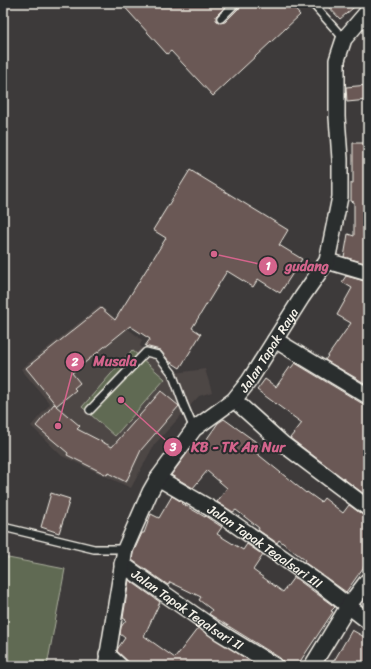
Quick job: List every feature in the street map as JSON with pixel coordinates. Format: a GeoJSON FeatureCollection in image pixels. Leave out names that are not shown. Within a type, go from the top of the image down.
{"type":"FeatureCollection","features":[{"type":"Feature","properties":{"kind":"street","name":"Jalan Tapak Raya"},"geometry":{"type":"LineString","coordinates":[[107,660],[125,549],[158,478],[194,429],[234,400],[249,381],[327,261],[340,197],[340,159],[337,117],[337,60],[344,39],[368,11]]}},
{"type":"Feature","properties":{"kind":"street"},"geometry":{"type":"LineString","coordinates":[[327,261],[368,272]]}},
{"type":"Feature","properties":{"kind":"street"},"geometry":{"type":"LineString","coordinates":[[275,340],[368,396]]}},
{"type":"Feature","properties":{"kind":"street"},"geometry":{"type":"LineString","coordinates":[[234,400],[284,444],[368,508]]}},
{"type":"Feature","properties":{"kind":"street","name":"Jalan Tapak Tegalsari III"},"geometry":{"type":"LineString","coordinates":[[158,478],[220,514],[349,605],[368,621]]}},
{"type":"Feature","properties":{"kind":"street","name":"Jalan Tapak Tegalsari II"},"geometry":{"type":"LineString","coordinates":[[122,564],[219,632],[275,666]]}},
{"type":"Feature","properties":{"kind":"street"},"geometry":{"type":"LineString","coordinates":[[312,666],[349,605],[368,580]]}},
{"type":"Feature","properties":{"kind":"street"},"geometry":{"type":"LineString","coordinates":[[107,660],[120,666]]}},
{"type":"Feature","properties":{"kind":"lane"},"geometry":{"type":"LineString","coordinates":[[221,18],[236,3]]}},
{"type":"Feature","properties":{"kind":"lane"},"geometry":{"type":"LineString","coordinates":[[312,3],[344,39]]}},
{"type":"Feature","properties":{"kind":"lane"},"geometry":{"type":"LineString","coordinates":[[90,410],[146,352],[158,355],[172,373],[194,429]]}},
{"type":"Feature","properties":{"kind":"lane"},"geometry":{"type":"LineString","coordinates":[[3,527],[94,549],[125,549]]}},
{"type":"Feature","properties":{"kind":"shaded area"},"geometry":{"type":"Polygon","coordinates":[[[100,306],[142,340],[140,346],[175,373],[205,369],[212,392],[199,396],[154,445],[131,488],[62,456],[31,426],[50,404],[21,369],[100,306]]]}},
{"type":"Feature","properties":{"kind":"green space"},"geometry":{"type":"Polygon","coordinates":[[[132,350],[165,379],[115,436],[82,407],[132,350]]]}},
{"type":"Feature","properties":{"kind":"green space"},"geometry":{"type":"Polygon","coordinates":[[[3,557],[65,569],[47,666],[3,666],[3,557]]]}},
{"type":"Feature","properties":{"kind":"building"},"geometry":{"type":"Polygon","coordinates":[[[121,3],[229,3],[216,16],[216,20],[220,23],[225,22],[240,7],[241,3],[289,3],[300,15],[213,96],[171,51],[167,54],[121,3]]]}},
{"type":"Feature","properties":{"kind":"building"},"geometry":{"type":"Polygon","coordinates":[[[325,3],[359,3],[340,19],[325,3]]]}},
{"type":"Feature","properties":{"kind":"building"},"geometry":{"type":"Polygon","coordinates":[[[368,85],[368,100],[347,102],[346,87],[368,85]]]}},
{"type":"Feature","properties":{"kind":"building"},"geometry":{"type":"Polygon","coordinates":[[[353,143],[368,143],[368,264],[344,257],[348,234],[354,236],[354,202],[351,201],[351,183],[353,183],[353,143]]]}},
{"type":"Feature","properties":{"kind":"building"},"geometry":{"type":"Polygon","coordinates":[[[190,170],[288,230],[279,245],[302,259],[280,293],[258,279],[253,287],[227,271],[192,328],[201,334],[180,368],[169,361],[160,350],[145,346],[150,339],[130,326],[72,373],[80,383],[74,388],[76,390],[56,406],[80,426],[77,429],[112,447],[161,391],[179,406],[141,450],[126,482],[108,473],[107,475],[67,455],[68,453],[36,426],[54,404],[56,405],[26,368],[101,308],[115,320],[166,238],[153,230],[190,170]]]}},
{"type":"Feature","properties":{"kind":"building"},"geometry":{"type":"Polygon","coordinates":[[[346,276],[368,282],[368,385],[325,360],[351,323],[337,315],[352,288],[342,282],[346,276]]]}},
{"type":"Feature","properties":{"kind":"building"},"geometry":{"type":"Polygon","coordinates":[[[295,363],[363,404],[368,405],[368,497],[290,438],[302,423],[257,390],[265,379],[276,387],[290,367],[291,368],[295,363]]]}},
{"type":"Feature","properties":{"kind":"building"},"geometry":{"type":"Polygon","coordinates":[[[224,419],[259,444],[260,446],[255,452],[306,493],[307,492],[321,502],[324,498],[343,513],[349,505],[368,517],[368,561],[346,592],[304,562],[305,560],[279,540],[277,543],[258,530],[259,528],[236,510],[233,512],[217,502],[227,488],[207,471],[193,488],[171,475],[191,448],[197,453],[218,423],[224,419]]]}},
{"type":"Feature","properties":{"kind":"building"},"geometry":{"type":"Polygon","coordinates":[[[51,493],[70,499],[59,533],[41,527],[51,493]]]}},
{"type":"Feature","properties":{"kind":"building"},"geometry":{"type":"Polygon","coordinates":[[[172,496],[182,502],[181,503],[222,527],[217,534],[243,550],[247,544],[263,555],[253,570],[283,592],[294,577],[335,607],[297,666],[284,666],[283,661],[280,658],[209,614],[212,610],[199,600],[201,597],[170,582],[168,585],[132,560],[133,553],[142,533],[144,533],[151,514],[159,518],[172,496]]]}},
{"type":"Feature","properties":{"kind":"building"},"geometry":{"type":"Polygon","coordinates":[[[129,580],[160,602],[144,636],[175,658],[198,628],[258,666],[133,666],[117,651],[125,638],[120,634],[121,627],[126,620],[123,618],[129,580]]]}},
{"type":"Feature","properties":{"kind":"building"},"geometry":{"type":"Polygon","coordinates":[[[352,630],[368,639],[368,666],[331,666],[352,630]]]}},
{"type":"Feature","properties":{"kind":"place","name":"gudang"},"geometry":{"type":"Point","coordinates":[214,254]}},
{"type":"Feature","properties":{"kind":"place","name":"KB - TK An Nur"},"geometry":{"type":"Point","coordinates":[121,400]}},
{"type":"Feature","properties":{"kind":"place","name":"Musala"},"geometry":{"type":"Point","coordinates":[58,426]}}]}
